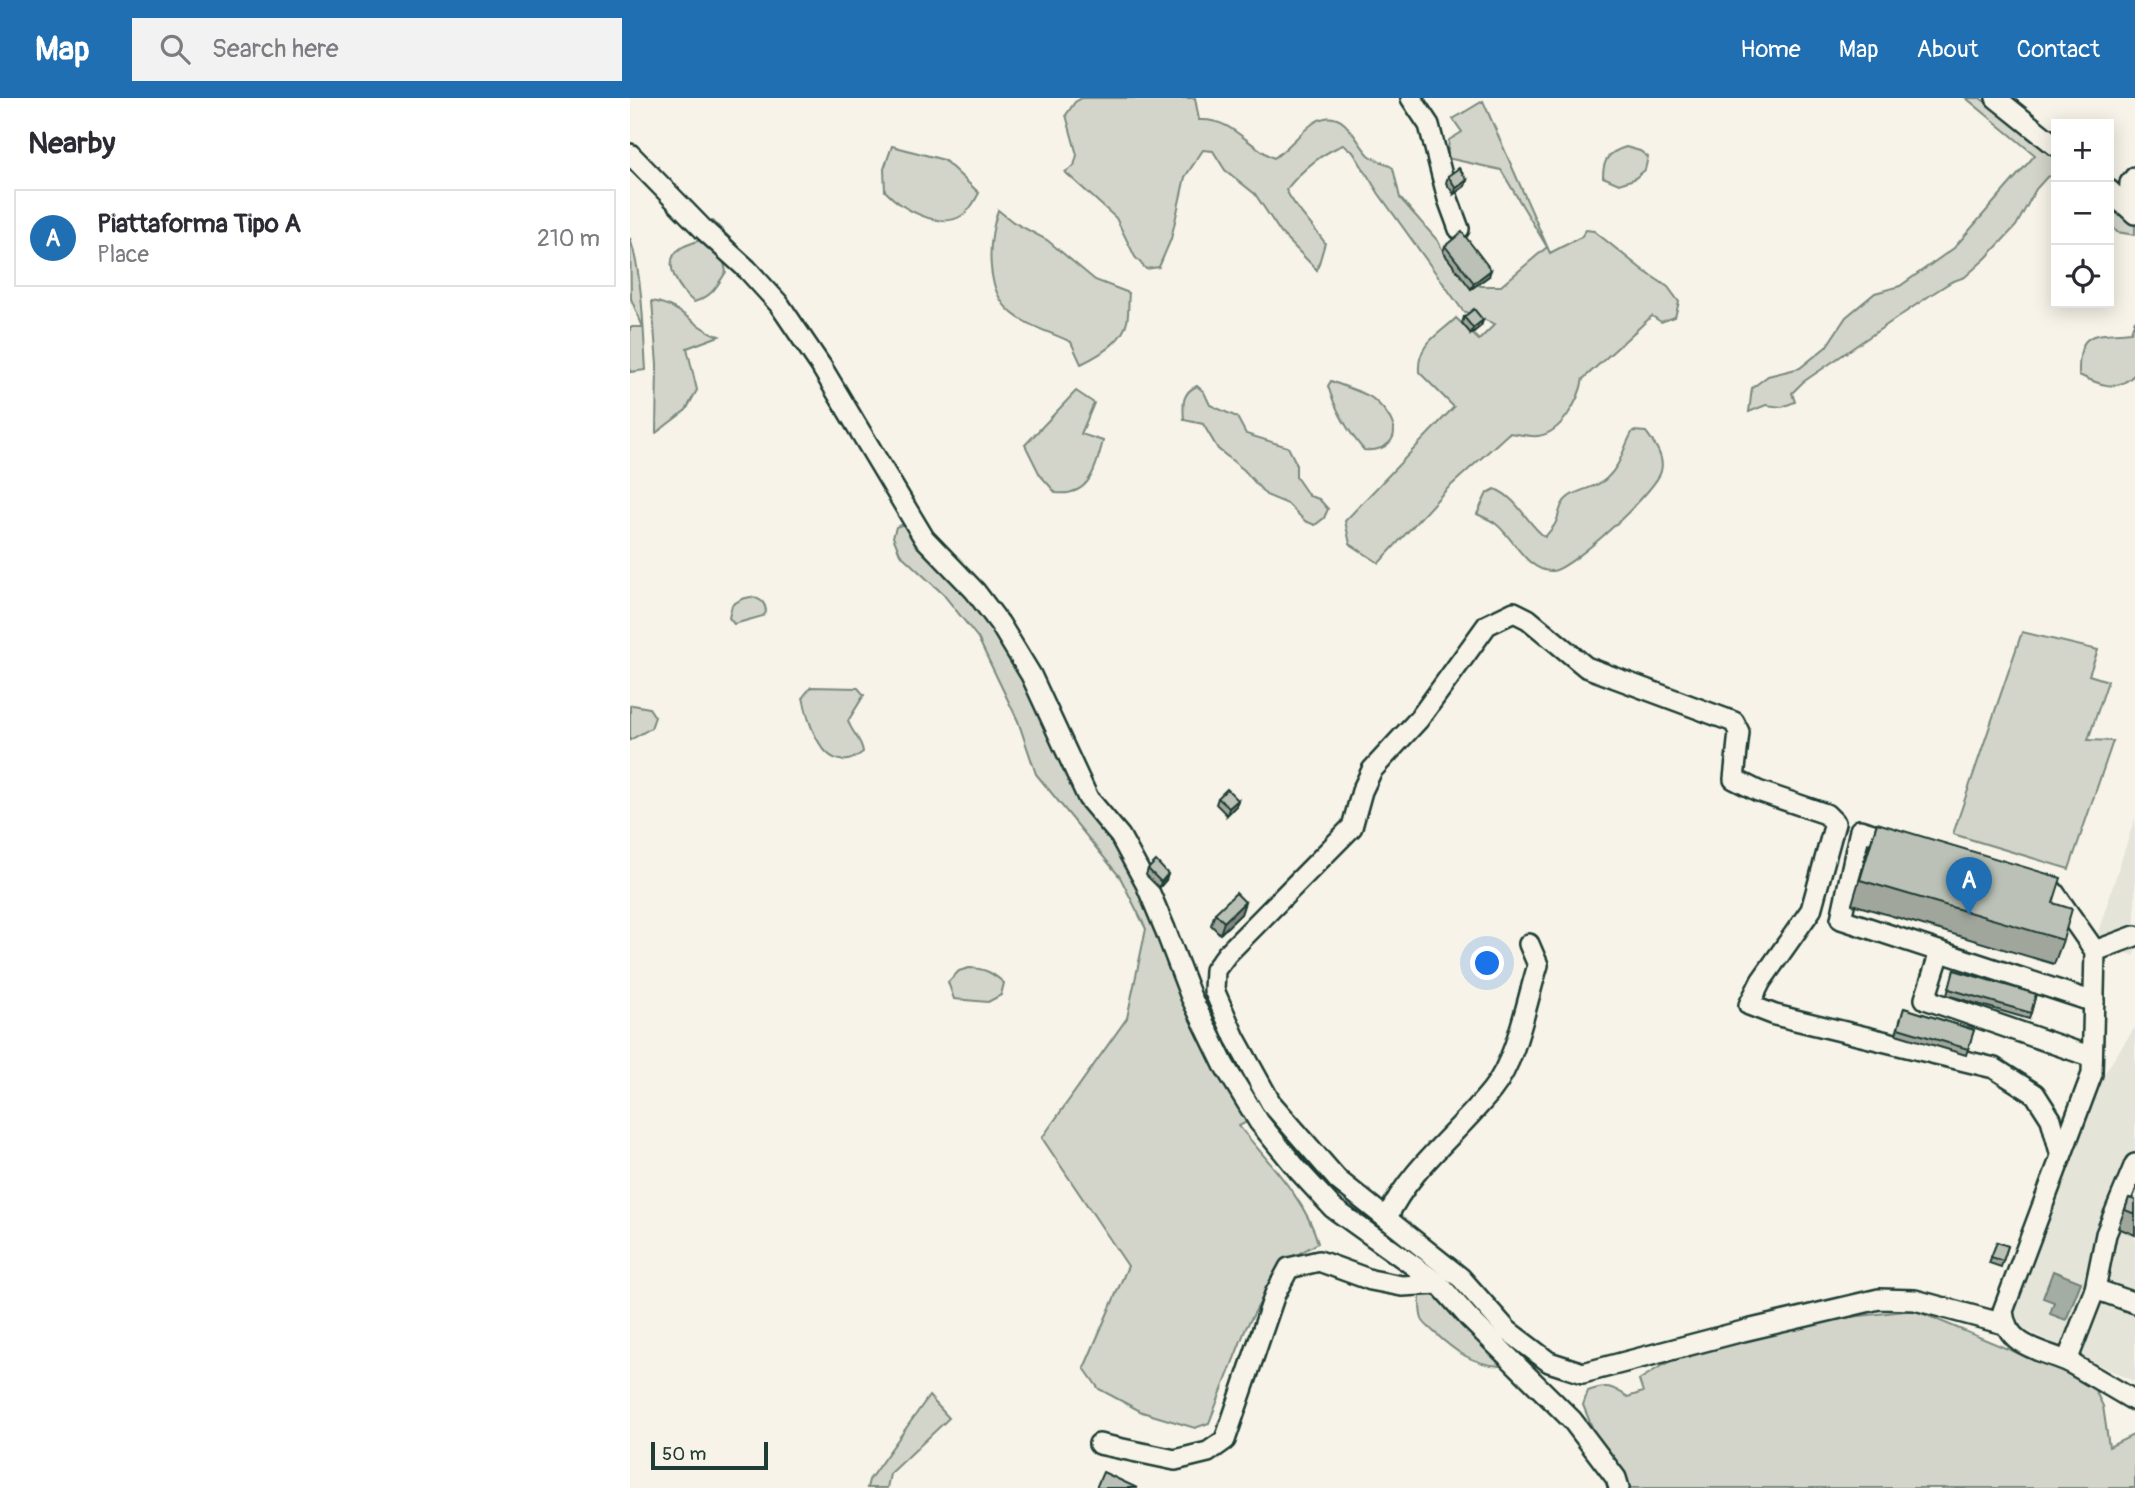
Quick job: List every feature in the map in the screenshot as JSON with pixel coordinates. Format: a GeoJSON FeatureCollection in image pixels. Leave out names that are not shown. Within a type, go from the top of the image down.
{"type":"FeatureCollection","features":[{"type":"Feature","properties":{"kind":"street"},"geometry":{"type":"LineString","coordinates":[[1411,98],[1429,125],[1448,199],[1459,229]]}},
{"type":"Feature","properties":{"kind":"street"},"geometry":{"type":"LineString","coordinates":[[1996,98],[2051,142]]}},
{"type":"Feature","properties":{"kind":"street"},"geometry":{"type":"LineString","coordinates":[[630,154],[779,304],[821,366],[924,538],[975,591],[1000,624],[1031,675],[1088,798],[1120,836],[1146,884],[1191,997],[1224,1065],[1259,1122],[1298,1170],[1334,1208],[1439,1284],[1470,1319],[1572,1420],[1616,1478],[1619,1488]]}},
{"type":"Feature","properties":{"kind":"street"},"geometry":{"type":"LineString","coordinates":[[2129,209],[2130,183],[2135,177]]}},
{"type":"Feature","properties":{"kind":"street"},"geometry":{"type":"LineString","coordinates":[[2114,195],[2129,209]]}},
{"type":"Feature","properties":{"kind":"street"},"geometry":{"type":"LineString","coordinates":[[2004,1324],[1915,1300],[1879,1299],[1583,1373],[1549,1362],[1507,1330],[1461,1278],[1338,1180],[1270,1103],[1235,1038],[1214,990],[1215,970],[1227,954],[1352,827],[1362,791],[1372,770],[1419,719],[1487,625],[1514,611],[1528,619],[1586,667],[1734,722],[1739,732],[1734,779],[1758,791],[1826,814],[1835,823],[1811,909],[1760,981],[1749,1005],[1788,1018],[1994,1068],[2035,1094],[2051,1119],[2061,1156]]}},
{"type":"Feature","properties":{"kind":"street"},"geometry":{"type":"LineString","coordinates":[[1911,846],[1860,830],[1841,919],[2094,1002]]}},
{"type":"Feature","properties":{"kind":"street"},"geometry":{"type":"LineString","coordinates":[[2014,879],[2053,891],[2095,951],[2094,1002],[2092,1074],[2003,1311],[2004,1324],[2015,1340],[2067,1361],[2135,1401]]}},
{"type":"Feature","properties":{"kind":"street"},"geometry":{"type":"LineString","coordinates":[[2095,951],[2135,936]]}},
{"type":"Feature","properties":{"kind":"street"},"geometry":{"type":"LineString","coordinates":[[1387,1218],[1397,1196],[1493,1089],[1512,1055],[1538,965],[1528,944]]}},
{"type":"Feature","properties":{"kind":"street"},"geometry":{"type":"LineString","coordinates":[[1940,952],[1925,999],[2092,1057]]}},
{"type":"Feature","properties":{"kind":"street"},"geometry":{"type":"LineString","coordinates":[[2051,1119],[2078,1111]]}},
{"type":"Feature","properties":{"kind":"street"},"geometry":{"type":"LineString","coordinates":[[2067,1361],[2095,1289],[2106,1234],[2135,1164]]}},
{"type":"Feature","properties":{"kind":"street"},"geometry":{"type":"LineString","coordinates":[[1099,1444],[1175,1460],[1208,1452],[1225,1440],[1275,1294],[1289,1268],[1319,1261],[1371,1280],[1391,1284],[1439,1284]]}},
{"type":"Feature","properties":{"kind":"street"},"geometry":{"type":"LineString","coordinates":[[2095,1289],[2135,1303]]}},
{"type":"Feature","properties":{"kind":"shaded area"},"geometry":{"type":"Polygon","coordinates":[[[1082,98],[1195,98],[1199,120],[1221,123],[1274,158],[1315,122],[1325,118],[1341,121],[1369,155],[1393,168],[1400,198],[1438,241],[1445,255],[1471,282],[1481,286],[1501,286],[1547,247],[1501,170],[1447,158],[1449,140],[1462,132],[1453,119],[1483,101],[1550,253],[1581,237],[1586,230],[1594,231],[1668,287],[1679,302],[1675,317],[1661,322],[1652,316],[1583,379],[1578,396],[1568,414],[1555,429],[1538,436],[1509,433],[1446,490],[1379,563],[1350,544],[1345,521],[1454,407],[1419,372],[1419,362],[1425,347],[1456,318],[1479,340],[1495,324],[1463,311],[1379,194],[1353,152],[1343,145],[1311,164],[1286,190],[1325,243],[1317,270],[1281,233],[1255,194],[1225,170],[1213,151],[1203,150],[1185,177],[1171,239],[1159,267],[1146,269],[1135,257],[1116,218],[1065,172],[1074,166],[1077,155],[1066,115],[1075,102],[1082,98]]]}},
{"type":"Feature","properties":{"kind":"shaded area"},"geometry":{"type":"Polygon","coordinates":[[[1966,98],[1980,98],[2051,151],[2051,176],[2036,189],[2016,226],[1965,277],[1932,294],[1803,382],[1792,393],[1795,402],[1782,407],[1766,405],[1749,412],[1752,388],[1768,376],[1800,368],[1826,347],[1846,317],[1875,293],[1900,286],[1954,248],[2035,155],[1966,98]]]}},
{"type":"Feature","properties":{"kind":"shaded area"},"geometry":{"type":"Polygon","coordinates":[[[892,146],[944,160],[979,193],[972,205],[963,215],[943,220],[921,215],[892,198],[885,191],[884,169],[892,146]]]}},
{"type":"Feature","properties":{"kind":"shaded area"},"geometry":{"type":"Polygon","coordinates":[[[1626,147],[1640,151],[1648,157],[1645,170],[1634,179],[1619,184],[1603,177],[1608,157],[1626,147]]]}},
{"type":"Feature","properties":{"kind":"shaded area"},"geometry":{"type":"Polygon","coordinates":[[[2114,205],[2135,224],[2135,235],[2117,232],[2114,228],[2114,205]]]}},
{"type":"Feature","properties":{"kind":"shaded area"},"geometry":{"type":"Polygon","coordinates":[[[998,210],[1013,222],[1047,240],[1095,280],[1129,293],[1128,319],[1124,329],[1120,336],[1095,357],[1081,364],[1071,342],[1025,322],[1003,303],[997,292],[991,264],[992,236],[998,210]]]}},
{"type":"Feature","properties":{"kind":"shaded area"},"geometry":{"type":"Polygon","coordinates":[[[713,221],[734,242],[723,258],[726,272],[710,294],[694,302],[678,284],[672,261],[681,248],[703,239],[707,226],[713,221]]]}},
{"type":"Feature","properties":{"kind":"shaded area"},"geometry":{"type":"Polygon","coordinates":[[[630,238],[640,286],[643,320],[646,370],[630,372],[630,327],[643,327],[631,299],[630,238]]]}},
{"type":"Feature","properties":{"kind":"shaded area"},"geometry":{"type":"Polygon","coordinates":[[[652,301],[673,308],[719,336],[687,348],[697,390],[686,410],[656,433],[657,365],[652,301]]]}},
{"type":"Feature","properties":{"kind":"shaded area"},"geometry":{"type":"Polygon","coordinates":[[[2135,320],[2135,374],[2122,384],[2115,385],[2101,384],[2079,375],[2081,349],[2090,337],[2131,332],[2135,320]]]}},
{"type":"Feature","properties":{"kind":"shaded area"},"geometry":{"type":"Polygon","coordinates":[[[1331,381],[1372,398],[1382,407],[1393,425],[1393,437],[1389,443],[1378,450],[1364,450],[1339,412],[1328,386],[1331,381]]]}},
{"type":"Feature","properties":{"kind":"shaded area"},"geometry":{"type":"Polygon","coordinates":[[[1197,386],[1204,392],[1210,405],[1237,417],[1246,434],[1288,447],[1296,463],[1296,477],[1309,496],[1319,499],[1328,509],[1324,518],[1315,525],[1305,521],[1288,504],[1266,495],[1244,470],[1218,449],[1203,424],[1184,420],[1183,404],[1186,396],[1197,386]]]}},
{"type":"Feature","properties":{"kind":"shaded area"},"geometry":{"type":"Polygon","coordinates":[[[1076,391],[1094,403],[1081,434],[1103,441],[1094,471],[1084,486],[1067,493],[1056,493],[1040,475],[1025,445],[1076,391]]]}},
{"type":"Feature","properties":{"kind":"shaded area"},"geometry":{"type":"Polygon","coordinates":[[[1633,431],[1646,432],[1658,450],[1662,466],[1656,481],[1612,528],[1562,567],[1552,571],[1535,566],[1496,524],[1477,514],[1487,493],[1495,489],[1510,499],[1545,537],[1555,524],[1567,498],[1601,483],[1612,473],[1633,431]]]}},
{"type":"Feature","properties":{"kind":"shaded area"},"geometry":{"type":"Polygon","coordinates":[[[904,524],[991,621],[1113,831],[1248,1119],[1239,1126],[1295,1196],[1305,1211],[1318,1243],[1282,1263],[1246,1328],[1209,1423],[1195,1428],[1142,1412],[1099,1389],[1084,1368],[1128,1266],[1042,1138],[1127,1018],[1146,929],[1120,877],[1036,774],[1018,721],[978,638],[943,594],[900,554],[893,537],[896,527],[904,524]]]}},
{"type":"Feature","properties":{"kind":"shaded area"},"geometry":{"type":"Polygon","coordinates":[[[750,597],[761,601],[766,612],[763,616],[734,624],[729,618],[732,605],[750,597]]]}},
{"type":"Feature","properties":{"kind":"shaded area"},"geometry":{"type":"Polygon","coordinates":[[[2022,632],[2098,650],[2089,675],[2108,681],[2088,740],[2113,741],[2069,869],[1953,834],[2022,632]]]}},
{"type":"Feature","properties":{"kind":"shaded area"},"geometry":{"type":"Polygon","coordinates":[[[811,687],[858,688],[864,695],[848,721],[863,752],[850,759],[838,760],[823,748],[812,727],[803,697],[811,687]]]}},
{"type":"Feature","properties":{"kind":"shaded area"},"geometry":{"type":"Polygon","coordinates":[[[630,706],[649,708],[655,717],[651,728],[630,740],[630,706]]]}},
{"type":"Feature","properties":{"kind":"shaded area"},"geometry":{"type":"Polygon","coordinates":[[[2135,818],[2135,956],[2095,941],[2135,818]]]}},
{"type":"Feature","properties":{"kind":"shaded area"},"geometry":{"type":"Polygon","coordinates":[[[969,968],[984,970],[1000,979],[1004,983],[1001,995],[988,1002],[954,999],[948,982],[959,971],[969,968]]]}},
{"type":"Feature","properties":{"kind":"shaded area"},"geometry":{"type":"Polygon","coordinates":[[[2135,1027],[2135,1382],[2011,1323],[2098,1083],[2135,1027]]]}},
{"type":"Feature","properties":{"kind":"shaded area"},"geometry":{"type":"Polygon","coordinates":[[[2053,1271],[2081,1282],[2066,1320],[2050,1314],[2054,1302],[2043,1298],[2053,1271]]]}},
{"type":"Feature","properties":{"kind":"shaded area"},"geometry":{"type":"Polygon","coordinates":[[[1420,1291],[1431,1292],[1440,1297],[1501,1366],[1481,1363],[1464,1355],[1427,1325],[1421,1316],[1420,1291]]]}},
{"type":"Feature","properties":{"kind":"shaded area"},"geometry":{"type":"Polygon","coordinates":[[[1914,1310],[2092,1384],[2103,1406],[2109,1447],[2135,1434],[2135,1488],[1625,1488],[1596,1437],[1583,1405],[1588,1391],[1600,1387],[1613,1388],[1628,1397],[1643,1392],[1639,1380],[1712,1340],[1832,1319],[1914,1310]]]}},
{"type":"Feature","properties":{"kind":"shaded area"},"geometry":{"type":"Polygon","coordinates":[[[929,1396],[949,1418],[890,1474],[887,1488],[867,1488],[869,1480],[929,1396]]]}},
{"type":"Feature","properties":{"kind":"building"},"geometry":{"type":"Polygon","coordinates":[[[1459,168],[1467,180],[1456,188],[1448,176],[1459,168]]]}},
{"type":"Feature","properties":{"kind":"building"},"geometry":{"type":"Polygon","coordinates":[[[1462,232],[1491,270],[1474,283],[1445,246],[1462,232]]]}},
{"type":"Feature","properties":{"kind":"building"},"geometry":{"type":"Polygon","coordinates":[[[1474,309],[1483,320],[1473,328],[1464,317],[1474,309]]]}},
{"type":"Feature","properties":{"kind":"building"},"geometry":{"type":"Polygon","coordinates":[[[1227,789],[1238,800],[1229,808],[1218,798],[1227,789]]]}},
{"type":"Feature","properties":{"kind":"building"},"geometry":{"type":"Polygon","coordinates":[[[1877,823],[2061,878],[2053,903],[2072,909],[2063,940],[1860,880],[1877,823]]]}},
{"type":"Feature","properties":{"kind":"building"},"geometry":{"type":"Polygon","coordinates":[[[1156,861],[1168,874],[1161,882],[1148,869],[1156,861]]]}},
{"type":"Feature","properties":{"kind":"building"},"geometry":{"type":"Polygon","coordinates":[[[1236,893],[1245,902],[1224,922],[1215,913],[1236,893]]]}},
{"type":"Feature","properties":{"kind":"building"},"geometry":{"type":"Polygon","coordinates":[[[1954,970],[2036,994],[2031,1013],[1949,989],[1954,970]]]}},
{"type":"Feature","properties":{"kind":"building"},"geometry":{"type":"Polygon","coordinates":[[[1904,1008],[1974,1030],[1968,1049],[1898,1028],[1904,1008]]]}},
{"type":"Feature","properties":{"kind":"building"},"geometry":{"type":"Polygon","coordinates":[[[2129,1198],[2135,1200],[2135,1214],[2125,1210],[2129,1198]]]}},
{"type":"Feature","properties":{"kind":"building"},"geometry":{"type":"Polygon","coordinates":[[[1997,1242],[2008,1246],[2003,1261],[1991,1257],[1997,1242]]]}},
{"type":"Feature","properties":{"kind":"building"},"geometry":{"type":"Polygon","coordinates":[[[1103,1472],[1137,1488],[1096,1488],[1103,1472]]]}},
{"type":"Feature","properties":{"kind":"place","name":"Piattaforma Tipo A"},"geometry":{"type":"Point","coordinates":[1969,915]}}]}
